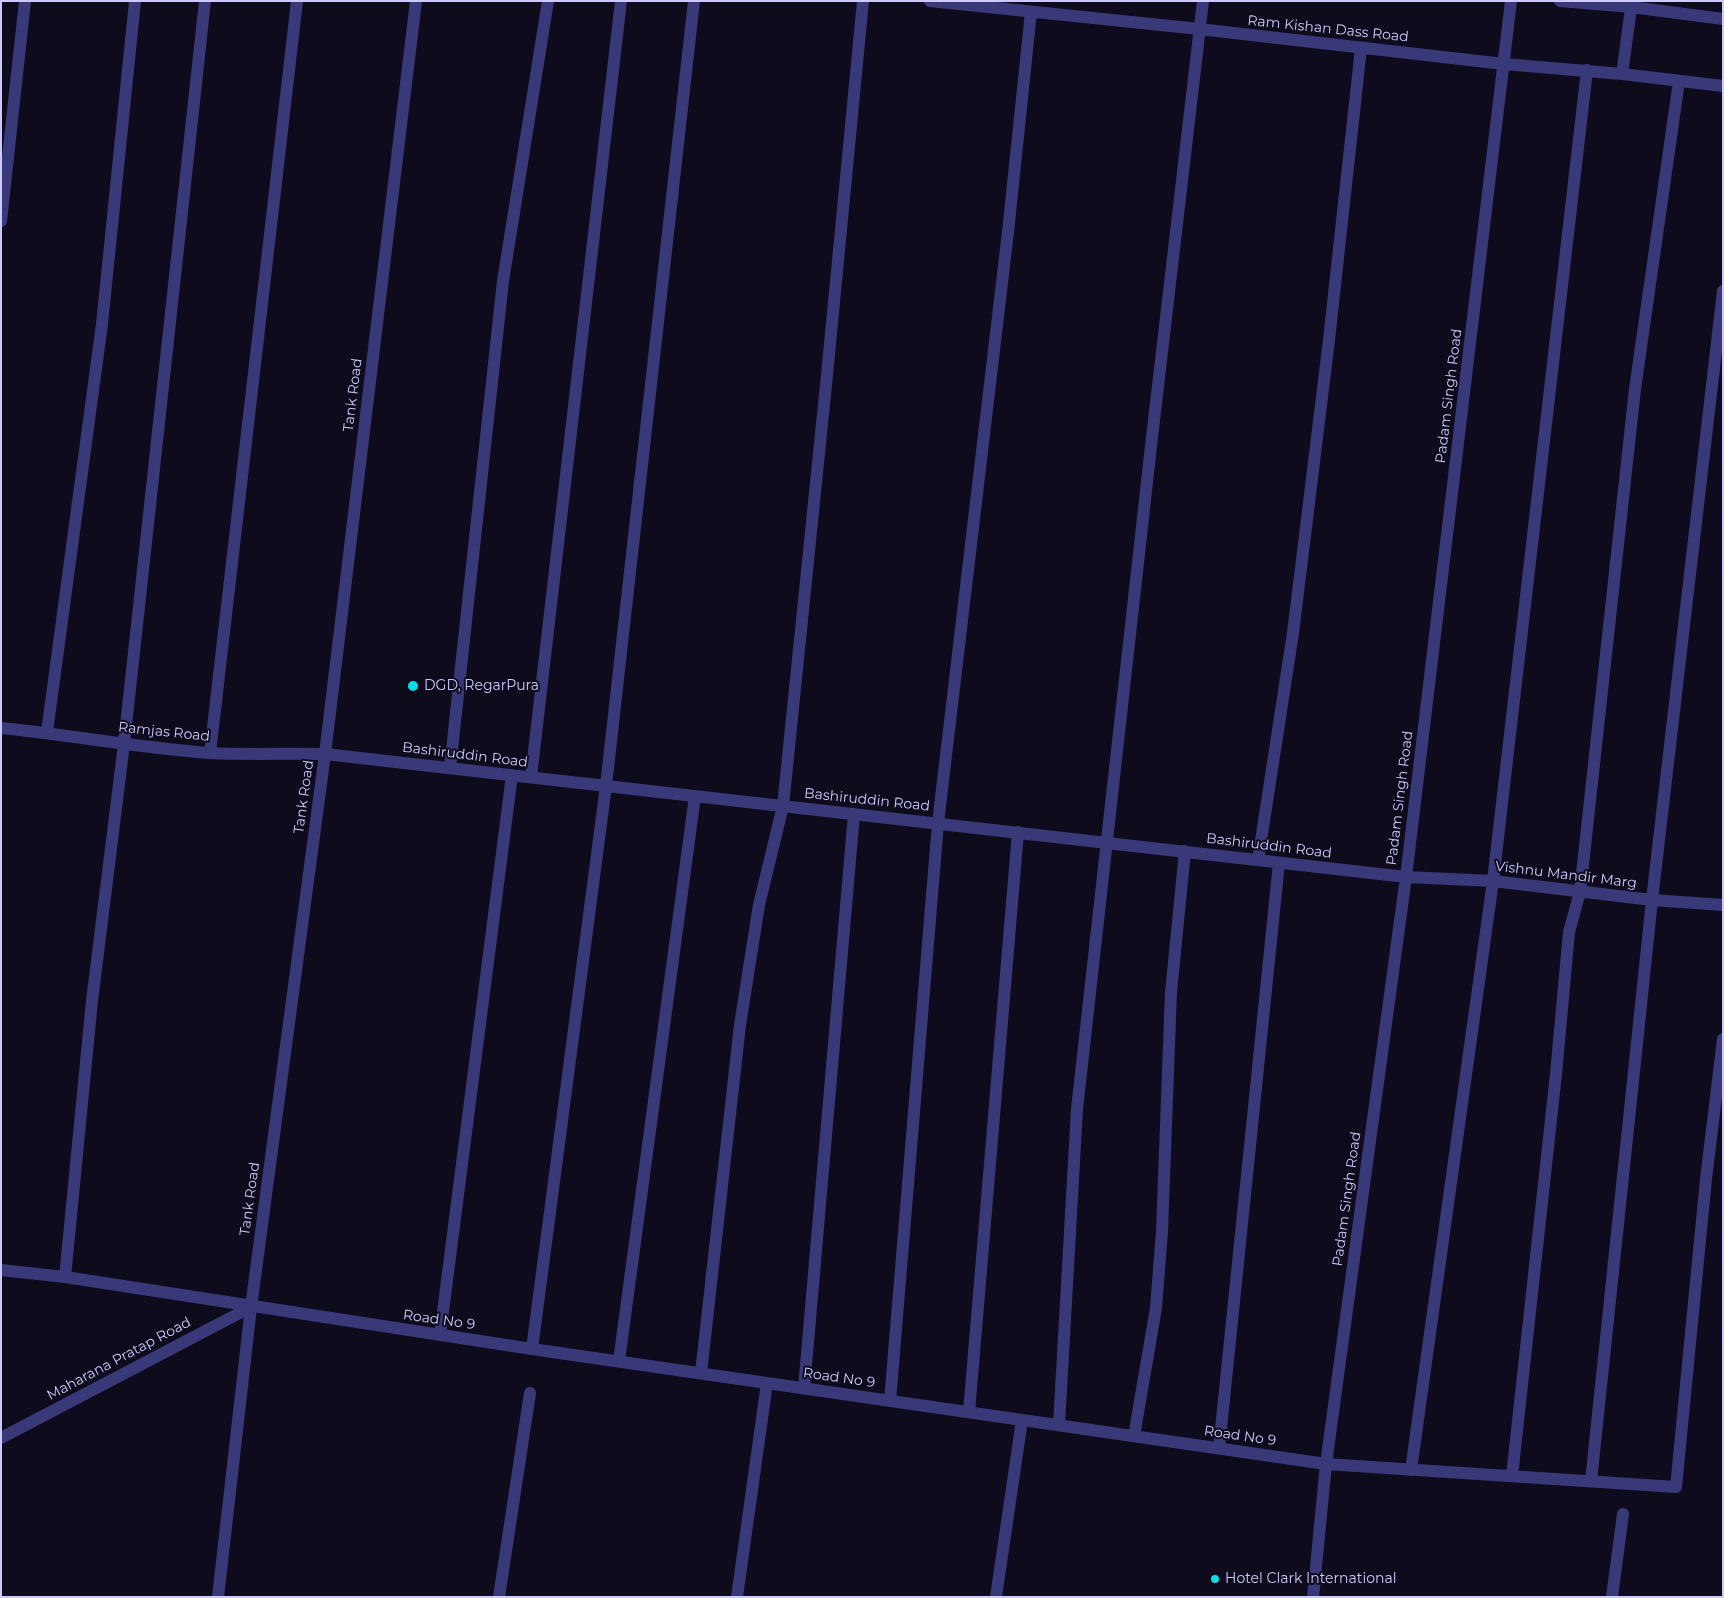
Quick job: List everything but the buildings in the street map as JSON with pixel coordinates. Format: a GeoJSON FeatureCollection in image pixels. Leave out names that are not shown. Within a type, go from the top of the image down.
{"type":"FeatureCollection","features":[{"type":"Feature","properties":{"kind":"street"},"geometry":{"type":"LineString","coordinates":[[1,221],[25,1]]}},
{"type":"Feature","properties":{"kind":"street"},"geometry":{"type":"LineString","coordinates":[[47,732],[102,324],[135,1]]}},
{"type":"Feature","properties":{"kind":"street"},"geometry":{"type":"LineString","coordinates":[[65,1278],[92,1001],[124,744],[205,1]]}},
{"type":"Feature","properties":{"kind":"street"},"geometry":{"type":"LineString","coordinates":[[210,752],[297,1]]}},
{"type":"Feature","properties":{"kind":"street","name":"Tank Road"},"geometry":{"type":"LineString","coordinates":[[218,1597],[251,1307],[325,754],[416,1]]}},
{"type":"Feature","properties":{"kind":"street"},"geometry":{"type":"LineString","coordinates":[[450,768],[503,281],[548,1]]}},
{"type":"Feature","properties":{"kind":"street"},"geometry":{"type":"LineString","coordinates":[[531,778],[621,1]]}},
{"type":"Feature","properties":{"kind":"street"},"geometry":{"type":"LineString","coordinates":[[532,1348],[606,786],[694,1]]}},
{"type":"Feature","properties":{"kind":"street"},"geometry":{"type":"LineString","coordinates":[[701,1373],[740,1025],[759,905],[783,806],[863,1]]}},
{"type":"Feature","properties":{"kind":"street","name":"Ram Kishan Dass Road"},"geometry":{"type":"LineString","coordinates":[[930,1],[1723,86]]}},
{"type":"Feature","properties":{"kind":"street"},"geometry":{"type":"LineString","coordinates":[[1059,1425],[1078,1109],[1106,843],[1203,1]]}},
{"type":"Feature","properties":{"kind":"street","name":"Padam Singh Road"},"geometry":{"type":"LineString","coordinates":[[1313,1597],[1326,1464],[1406,877],[1511,1]]}},
{"type":"Feature","properties":{"kind":"street"},"geometry":{"type":"LineString","coordinates":[[1560,1],[1632,4],[1723,19]]}},
{"type":"Feature","properties":{"kind":"street"},"geometry":{"type":"LineString","coordinates":[[1622,74],[1632,4]]}},
{"type":"Feature","properties":{"kind":"street"},"geometry":{"type":"LineString","coordinates":[[890,1401],[938,823],[1008,232],[1031,12]]}},
{"type":"Feature","properties":{"kind":"street"},"geometry":{"type":"LineString","coordinates":[[1258,860],[1293,633],[1330,330],[1361,48]]}},
{"type":"Feature","properties":{"kind":"street"},"geometry":{"type":"LineString","coordinates":[[1411,1470],[1493,881],[1587,70]]}},
{"type":"Feature","properties":{"kind":"street"},"geometry":{"type":"LineString","coordinates":[[1512,1476],[1556,1074],[1569,932],[1580,892],[1635,389],[1679,81]]}},
{"type":"Feature","properties":{"kind":"street"},"geometry":{"type":"LineString","coordinates":[[1591,1481],[1652,900],[1723,291]]}},
{"type":"Feature","properties":{"kind":"street","name":"Ramjas Road"},"geometry":{"type":"LineString","coordinates":[[1,728],[47,732],[124,744],[210,752],[325,754]]}},
{"type":"Feature","properties":{"kind":"street","name":"Bashiruddin Road"},"geometry":{"type":"LineString","coordinates":[[325,754],[1406,877]]}},
{"type":"Feature","properties":{"kind":"street"},"geometry":{"type":"LineString","coordinates":[[440,1335],[512,775]]}},
{"type":"Feature","properties":{"kind":"street"},"geometry":{"type":"LineString","coordinates":[[619,1361],[695,796]]}},
{"type":"Feature","properties":{"kind":"street"},"geometry":{"type":"LineString","coordinates":[[804,1388],[854,814]]}},
{"type":"Feature","properties":{"kind":"street"},"geometry":{"type":"LineString","coordinates":[[969,1412],[1018,832]]}},
{"type":"Feature","properties":{"kind":"street"},"geometry":{"type":"LineString","coordinates":[[1134,1436],[1158,1289],[1171,992],[1185,851]]}},
{"type":"Feature","properties":{"kind":"street"},"geometry":{"type":"LineString","coordinates":[[1218,1448],[1279,862]]}},
{"type":"Feature","properties":{"kind":"street","name":"Vishnu Mandir Marg"},"geometry":{"type":"LineString","coordinates":[[1406,877],[1493,881],[1652,900],[1723,905]]}},
{"type":"Feature","properties":{"kind":"street","name":"Road No 9"},"geometry":{"type":"LineString","coordinates":[[1,1270],[1326,1464],[1676,1487],[1706,1179],[1723,1039]]}},
{"type":"Feature","properties":{"kind":"street","name":"Maharana Pratap Road"},"geometry":{"type":"LineString","coordinates":[[1,1438],[251,1307]]}},
{"type":"Feature","properties":{"kind":"street"},"geometry":{"type":"LineString","coordinates":[[737,1597],[767,1382]]}},
{"type":"Feature","properties":{"kind":"street"},"geometry":{"type":"LineString","coordinates":[[499,1597],[530,1393]]}},
{"type":"Feature","properties":{"kind":"street"},"geometry":{"type":"LineString","coordinates":[[996,1597],[1022,1420]]}},
{"type":"Feature","properties":{"kind":"street"},"geometry":{"type":"LineString","coordinates":[[1612,1597],[1623,1514]]}},
{"type":"Feature","properties":{"kind":"place","name":"DGD, RegarPura"},"geometry":{"type":"Point","coordinates":[413,686]}},
{"type":"Feature","properties":{"kind":"place","name":"Hotel Clark International"},"geometry":{"type":"Point","coordinates":[1215,1579]}}]}
